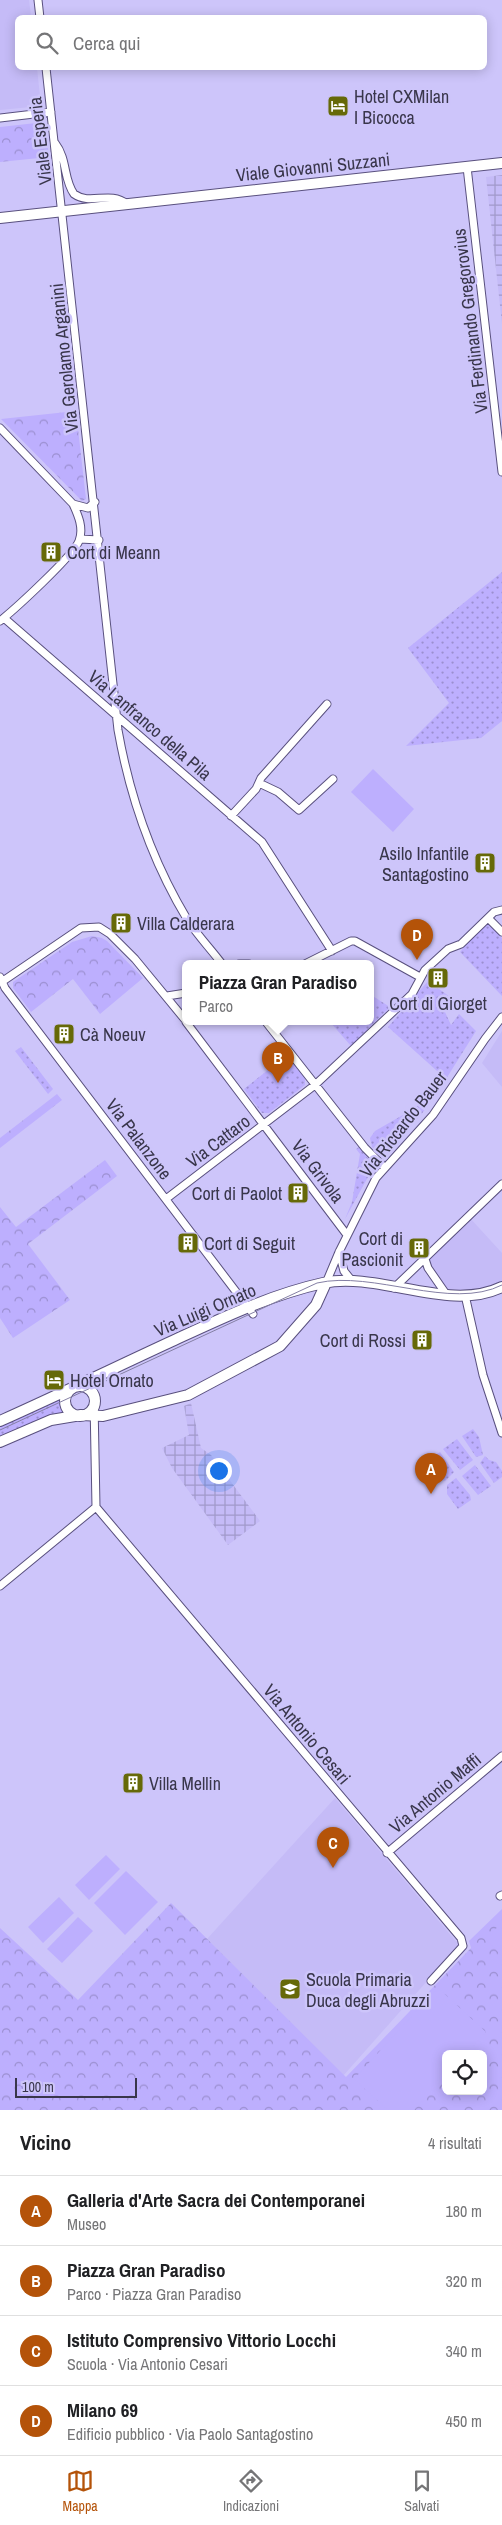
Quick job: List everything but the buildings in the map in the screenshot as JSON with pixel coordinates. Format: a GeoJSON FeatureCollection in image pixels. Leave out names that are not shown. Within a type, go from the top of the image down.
{"type":"FeatureCollection","features":[{"type":"Feature","properties":{"kind":"main road","name":"Viale Giovanni Suzzani"},"geometry":{"type":"LineString","coordinates":[[0,218],[502,163]]}},
{"type":"Feature","properties":{"kind":"main road","name":"Via Luigi Ornato"},"geometry":{"type":"LineString","coordinates":[[0,1421],[250,1310],[309,1287],[326,1283],[355,1282],[464,1295],[488,1292],[502,1287]]}},
{"type":"Feature","properties":{"kind":"main road"},"geometry":{"type":"LineString","coordinates":[[0,1442],[51,1420],[115,1414],[182,1398],[269,1354],[285,1342],[304,1321],[320,1298],[326,1283]]}},
{"type":"Feature","properties":{"kind":"main road"},"geometry":{"type":"LineString","coordinates":[[73,1387],[88,1388],[92,1393],[94,1402],[90,1412],[81,1416],[71,1413],[66,1405],[66,1395],[73,1387]]}},
{"type":"Feature","properties":{"kind":"street"},"geometry":{"type":"LineString","coordinates":[[38,0],[40,15]]}},
{"type":"Feature","properties":{"kind":"street","name":"Viale Esperia"},"geometry":{"type":"LineString","coordinates":[[46,70],[63,211]]}},
{"type":"Feature","properties":{"kind":"street"},"geometry":{"type":"LineString","coordinates":[[0,118],[51,112]]}},
{"type":"Feature","properties":{"kind":"street","name":"Viale Giovanni Suzzani"},"geometry":{"type":"LineString","coordinates":[[55,142],[64,155],[68,182],[74,194],[86,199],[117,197],[127,204]]}},
{"type":"Feature","properties":{"kind":"street","name":"Via Ferdinando Gregorovius"},"geometry":{"type":"LineString","coordinates":[[467,167],[502,472]]}},
{"type":"Feature","properties":{"kind":"street","name":"Via Gerolamo Arganini"},"geometry":{"type":"LineString","coordinates":[[63,211],[118,718],[126,775],[148,844],[188,920],[219,960]]}},
{"type":"Feature","properties":{"kind":"street"},"geometry":{"type":"LineString","coordinates":[[0,428],[73,504],[80,520],[80,539],[99,540]]}},
{"type":"Feature","properties":{"kind":"street"},"geometry":{"type":"LineString","coordinates":[[73,504],[88,508],[95,502]]}},
{"type":"Feature","properties":{"kind":"street","name":"Via Lanfranco della Pila"},"geometry":{"type":"LineString","coordinates":[[80,539],[62,561],[2,620],[262,842],[332,951]]}},
{"type":"Feature","properties":{"kind":"street"},"geometry":{"type":"LineString","coordinates":[[232,816],[327,704]]}},
{"type":"Feature","properties":{"kind":"street"},"geometry":{"type":"LineString","coordinates":[[259,782],[278,792],[299,810],[333,779]]}},
{"type":"Feature","properties":{"kind":"street"},"geometry":{"type":"LineString","coordinates":[[502,910],[494,912],[489,919],[502,932]]}},
{"type":"Feature","properties":{"kind":"street","name":"Via Cattaro"},"geometry":{"type":"LineString","coordinates":[[166,1199],[315,1085],[412,994],[420,977],[446,950],[461,944],[489,919]]}},
{"type":"Feature","properties":{"kind":"street"},"geometry":{"type":"LineString","coordinates":[[2,979],[81,928],[99,927],[110,934],[167,996],[182,1016]]}},
{"type":"Feature","properties":{"kind":"street"},"geometry":{"type":"LineString","coordinates":[[313,960],[355,941],[420,977]]}},
{"type":"Feature","properties":{"kind":"street","name":"Via Palanzone"},"geometry":{"type":"LineString","coordinates":[[2,979],[5,988],[250,1310]]}},
{"type":"Feature","properties":{"kind":"street"},"geometry":{"type":"LineString","coordinates":[[167,996],[182,994]]}},
{"type":"Feature","properties":{"kind":"street","name":"Via Riccardo Bauer"},"geometry":{"type":"LineString","coordinates":[[326,1283],[339,1252],[376,1178],[434,1115],[485,1038],[502,1017]]}},
{"type":"Feature","properties":{"kind":"street","name":"Via Grivola"},"geometry":{"type":"LineString","coordinates":[[189,1025],[348,1235]]}},
{"type":"Feature","properties":{"kind":"street"},"geometry":{"type":"LineString","coordinates":[[268,1025],[365,1148],[385,1168]]}},
{"type":"Feature","properties":{"kind":"street"},"geometry":{"type":"LineString","coordinates":[[394,1288],[502,1184]]}},
{"type":"Feature","properties":{"kind":"street"},"geometry":{"type":"LineString","coordinates":[[339,1252],[344,1272],[355,1282]]}},
{"type":"Feature","properties":{"kind":"street"},"geometry":{"type":"LineString","coordinates":[[425,1259],[428,1268],[446,1294]]}},
{"type":"Feature","properties":{"kind":"street"},"geometry":{"type":"LineString","coordinates":[[464,1295],[483,1375],[502,1433]]}},
{"type":"Feature","properties":{"kind":"street"},"geometry":{"type":"LineString","coordinates":[[0,1586],[96,1507],[94,1402]]}},
{"type":"Feature","properties":{"kind":"street","name":"Via Antonio Cesari"},"geometry":{"type":"LineString","coordinates":[[96,1507],[387,1853],[461,1938],[463,1946],[431,1981]]}},
{"type":"Feature","properties":{"kind":"street","name":"Via Antonio Maffi"},"geometry":{"type":"LineString","coordinates":[[387,1853],[502,1756]]}},
{"type":"Feature","properties":{"kind":"shaded area"},"geometry":{"type":"Polygon","coordinates":[[[0,0],[29,0],[31,15],[15,15],[15,70],[37,70],[41,106],[0,110],[0,0]]]}},
{"type":"Feature","properties":{"kind":"shaded area"},"geometry":{"type":"Polygon","coordinates":[[[502,175],[502,324],[486,177],[502,175]]]}},
{"type":"Feature","properties":{"kind":"shaded area"},"geometry":{"type":"Polygon","coordinates":[[[502,1031],[502,1087],[482,1063],[502,1031]]]}},
{"type":"Feature","properties":{"kind":"shaded area"},"geometry":{"type":"Polygon","coordinates":[[[469,1217],[502,1253],[502,1284],[480,1291],[445,1291],[427,1259],[469,1217]]]}},
{"type":"Feature","properties":{"kind":"shaded area"},"geometry":{"type":"Polygon","coordinates":[[[191,1403],[201,1448],[211,1455],[260,1521],[228,1545],[172,1468],[162,1448],[189,1435],[184,1406],[191,1403]]]}},
{"type":"Feature","properties":{"kind":"shaded area"},"geometry":{"type":"Polygon","coordinates":[[[335,1798],[459,1945],[343,2076],[207,1939],[335,1798]]]}},
{"type":"Feature","properties":{"kind":"green space"},"geometry":{"type":"Polygon","coordinates":[[[45,122],[49,157],[0,162],[0,127],[45,122]]]}},
{"type":"Feature","properties":{"kind":"green space"},"geometry":{"type":"Polygon","coordinates":[[[76,411],[86,499],[82,501],[1,419],[76,411]]]}},
{"type":"Feature","properties":{"kind":"green space"},"geometry":{"type":"Polygon","coordinates":[[[502,572],[502,721],[481,738],[406,746],[449,703],[408,648],[502,572]]]}},
{"type":"Feature","properties":{"kind":"green space"},"geometry":{"type":"Polygon","coordinates":[[[373,769],[414,809],[393,832],[351,792],[373,769]]]}},
{"type":"Feature","properties":{"kind":"green space"},"geometry":{"type":"Polygon","coordinates":[[[488,924],[502,938],[502,996],[460,952],[482,927],[488,924]]]}},
{"type":"Feature","properties":{"kind":"green space"},"geometry":{"type":"Polygon","coordinates":[[[92,936],[107,941],[143,978],[100,1014],[73,979],[31,1012],[13,988],[13,982],[72,942],[92,936]]]}},
{"type":"Feature","properties":{"kind":"green space"},"geometry":{"type":"Polygon","coordinates":[[[428,981],[457,1002],[445,1012],[451,1025],[459,1014],[476,1031],[446,1079],[388,1027],[428,981]]]}},
{"type":"Feature","properties":{"kind":"green space"},"geometry":{"type":"Polygon","coordinates":[[[374,997],[390,1007],[374,1023],[374,997]]]}},
{"type":"Feature","properties":{"kind":"green space"},"geometry":{"type":"Polygon","coordinates":[[[333,1025],[372,1025],[351,1046],[333,1025]]]}},
{"type":"Feature","properties":{"kind":"green space"},"geometry":{"type":"Polygon","coordinates":[[[21,1047],[53,1089],[48,1094],[15,1051],[21,1047]]]}},
{"type":"Feature","properties":{"kind":"green space"},"geometry":{"type":"Polygon","coordinates":[[[287,1055],[305,1079],[305,1085],[269,1113],[262,1113],[244,1089],[287,1055]]]}},
{"type":"Feature","properties":{"kind":"green space"},"geometry":{"type":"Polygon","coordinates":[[[442,1083],[444,1084],[420,1116],[383,1156],[372,1147],[370,1138],[375,1131],[415,1108],[442,1083]]]}},
{"type":"Feature","properties":{"kind":"green space"},"geometry":{"type":"Polygon","coordinates":[[[57,1094],[62,1100],[0,1148],[0,1138],[57,1094]]]}},
{"type":"Feature","properties":{"kind":"green space"},"geometry":{"type":"Polygon","coordinates":[[[359,1147],[374,1166],[345,1219],[352,1202],[360,1154],[356,1149],[359,1147]]]}},
{"type":"Feature","properties":{"kind":"green space"},"geometry":{"type":"Polygon","coordinates":[[[105,1160],[117,1176],[28,1244],[70,1300],[13,1338],[0,1318],[0,1207],[16,1227],[105,1160]]]}},
{"type":"Feature","properties":{"kind":"green space"},"geometry":{"type":"Polygon","coordinates":[[[61,1398],[65,1414],[0,1439],[0,1424],[61,1398]]]}},
{"type":"Feature","properties":{"kind":"green space"},"geometry":{"type":"Polygon","coordinates":[[[473,1429],[479,1437],[483,1455],[476,1457],[462,1436],[473,1429]]]}},
{"type":"Feature","properties":{"kind":"green space"},"geometry":{"type":"Polygon","coordinates":[[[457,1439],[473,1460],[460,1470],[443,1449],[457,1439]]]}},
{"type":"Feature","properties":{"kind":"green space"},"geometry":{"type":"Polygon","coordinates":[[[440,1452],[454,1472],[445,1481],[437,1478],[425,1462],[440,1452]]]}},
{"type":"Feature","properties":{"kind":"green space"},"geometry":{"type":"Polygon","coordinates":[[[485,1456],[489,1460],[496,1462],[502,1471],[502,1477],[494,1483],[480,1463],[485,1456]]]}},
{"type":"Feature","properties":{"kind":"green space"},"geometry":{"type":"Polygon","coordinates":[[[475,1465],[491,1486],[478,1495],[462,1476],[475,1465]]]}},
{"type":"Feature","properties":{"kind":"green space"},"geometry":{"type":"Polygon","coordinates":[[[456,1478],[470,1495],[471,1500],[458,1509],[447,1494],[447,1485],[456,1478]]]}},
{"type":"Feature","properties":{"kind":"green space"},"geometry":{"type":"Polygon","coordinates":[[[106,1855],[120,1869],[89,1900],[75,1885],[106,1855]]]}},
{"type":"Feature","properties":{"kind":"green space"},"geometry":{"type":"Polygon","coordinates":[[[126,1871],[158,1902],[125,1935],[94,1903],[126,1871]]]}},
{"type":"Feature","properties":{"kind":"green space"},"geometry":{"type":"Polygon","coordinates":[[[59,1897],[74,1913],[43,1943],[28,1927],[59,1897]]]}},
{"type":"Feature","properties":{"kind":"green space"},"geometry":{"type":"Polygon","coordinates":[[[171,1903],[346,2077],[471,1948],[469,1941],[502,1909],[502,2110],[0,2110],[0,1928],[78,2000],[171,1903]]]}},
{"type":"Feature","properties":{"kind":"green space"},"geometry":{"type":"Polygon","coordinates":[[[78,1917],[93,1931],[62,1963],[47,1949],[78,1917]]]}},
{"type":"Feature","properties":{"kind":"green space"},"geometry":{"type":"Polygon","coordinates":[[[499,1926],[502,1929],[502,1956],[485,1938],[499,1926]]]}},
{"type":"Feature","properties":{"kind":"green space"},"geometry":{"type":"Polygon","coordinates":[[[438,1988],[486,2032],[470,2050],[442,2050],[442,2079],[414,2110],[388,2110],[354,2079],[438,1988]]]}},
{"type":"Feature","properties":{"kind":"tram line"},"geometry":{"type":"LineString","coordinates":[[0,1430],[317,1283],[339,1280],[362,1281],[459,1294],[482,1292],[502,1285]]}},
{"type":"Feature","properties":{"kind":"place","name":"Hotel CXMilan I Bicocca"},"geometry":{"type":"Point","coordinates":[338,106]}},
{"type":"Feature","properties":{"kind":"place","name":"Cort di Meann"},"geometry":{"type":"Point","coordinates":[51,552]}},
{"type":"Feature","properties":{"kind":"place","name":"Asilo Infantile Santagostino"},"geometry":{"type":"Point","coordinates":[485,863]}},
{"type":"Feature","properties":{"kind":"place","name":"Villa Calderara"},"geometry":{"type":"Point","coordinates":[121,923]}},
{"type":"Feature","properties":{"kind":"place","name":"Milano 69"},"geometry":{"type":"Point","coordinates":[417,960]}},
{"type":"Feature","properties":{"kind":"place","name":"Cort di Giorget"},"geometry":{"type":"Point","coordinates":[438,978]}},
{"type":"Feature","properties":{"kind":"place","name":"Cà Noeuv"},"geometry":{"type":"Point","coordinates":[64,1034]}},
{"type":"Feature","properties":{"kind":"place","name":"Piazza Gran Paradiso"},"geometry":{"type":"Point","coordinates":[278,1083]}},
{"type":"Feature","properties":{"kind":"place","name":"Cort di Paolot"},"geometry":{"type":"Point","coordinates":[298,1193]}},
{"type":"Feature","properties":{"kind":"place","name":"Cort di Seguit"},"geometry":{"type":"Point","coordinates":[188,1243]}},
{"type":"Feature","properties":{"kind":"place","name":"Cort di Pascionit"},"geometry":{"type":"Point","coordinates":[419,1248]}},
{"type":"Feature","properties":{"kind":"place","name":"Cort di Rossi"},"geometry":{"type":"Point","coordinates":[422,1340]}},
{"type":"Feature","properties":{"kind":"place","name":"Hotel Ornato"},"geometry":{"type":"Point","coordinates":[54,1380]}},
{"type":"Feature","properties":{"kind":"place","name":"Galleria d'Arte Sacra dei Contemporanei"},"geometry":{"type":"Point","coordinates":[431,1494]}},
{"type":"Feature","properties":{"kind":"place","name":"Villa Mellin"},"geometry":{"type":"Point","coordinates":[133,1783]}},
{"type":"Feature","properties":{"kind":"place","name":"Istituto Comprensivo Vittorio Locchi"},"geometry":{"type":"Point","coordinates":[333,1868]}},
{"type":"Feature","properties":{"kind":"place","name":"Scuola Primaria Duca degli Abruzzi"},"geometry":{"type":"Point","coordinates":[290,1989]}}]}
